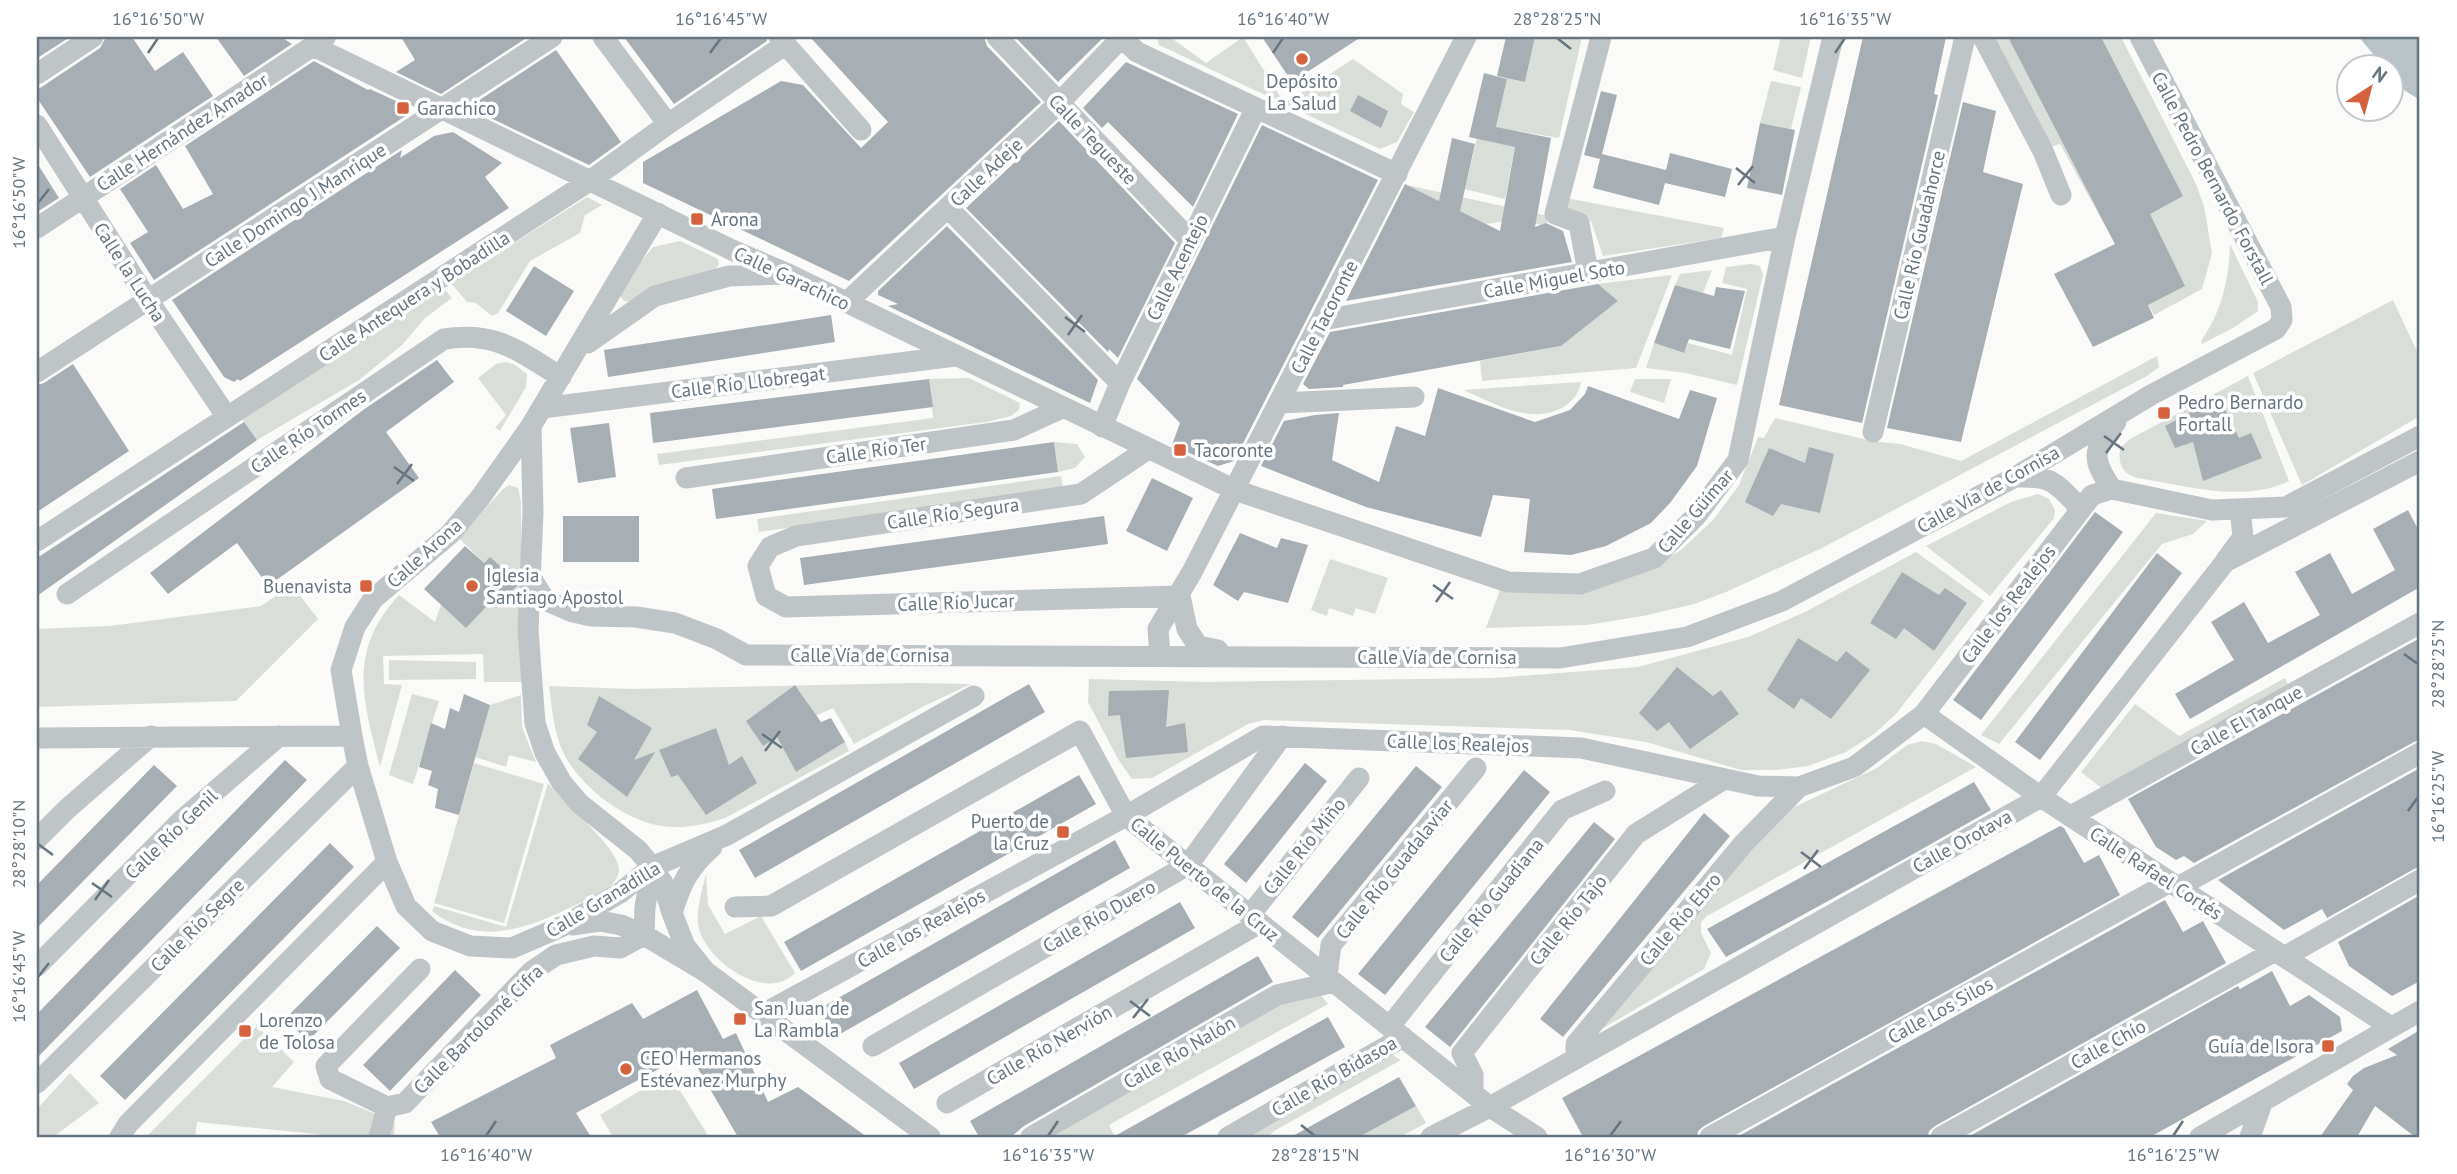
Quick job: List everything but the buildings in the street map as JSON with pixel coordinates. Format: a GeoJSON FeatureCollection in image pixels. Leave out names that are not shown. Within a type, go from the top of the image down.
{"type":"FeatureCollection","features":[{"type":"Feature","properties":{"kind":"street"},"geometry":{"type":"LineString","coordinates":[[37,74],[93,37]]}},
{"type":"Feature","properties":{"kind":"street","name":"Calle Domingo J Manrique"},"geometry":{"type":"LineString","coordinates":[[37,372],[552,37]]}},
{"type":"Feature","properties":{"kind":"street"},"geometry":{"type":"LineString","coordinates":[[603,37],[668,124]]}},
{"type":"Feature","properties":{"kind":"street","name":"Calle Tegueste"},"geometry":{"type":"LineString","coordinates":[[997,37],[1189,240]]}},
{"type":"Feature","properties":{"kind":"street"},"geometry":{"type":"LineString","coordinates":[[1121,37],[1137,52],[1397,174]]}},
{"type":"Feature","properties":{"kind":"street","name":"Calle Adeje"},"geometry":{"type":"LineString","coordinates":[[846,303],[1059,103],[1121,37]]}},
{"type":"Feature","properties":{"kind":"street","name":"Calle Tacoronte"},"geometry":{"type":"LineString","coordinates":[[1160,655],[1158,629],[1180,596],[1466,37]]}},
{"type":"Feature","properties":{"kind":"street"},"geometry":{"type":"LineString","coordinates":[[1588,272],[1579,223],[1555,214],[1601,37]]}},
{"type":"Feature","properties":{"kind":"street","name":"Calle Güímar"},"geometry":{"type":"LineString","coordinates":[[1235,490],[1508,582],[1580,584],[1654,558],[1696,516],[1738,460],[1785,237],[1833,37]]}},
{"type":"Feature","properties":{"kind":"street","name":"Calle Río Guadahorce"},"geometry":{"type":"LineString","coordinates":[[1873,432],[1965,37]]}},
{"type":"Feature","properties":{"kind":"street"},"geometry":{"type":"LineString","coordinates":[[1983,37],[2043,150],[2061,195]]}},
{"type":"Feature","properties":{"kind":"street","name":"Calle Pedro Bernardo Forstall"},"geometry":{"type":"LineString","coordinates":[[2140,37],[2281,307],[2282,320]]}},
{"type":"Feature","properties":{"kind":"street","name":"Calle Garachico"},"geometry":{"type":"LineString","coordinates":[[320,41],[443,110],[1235,490]]}},
{"type":"Feature","properties":{"kind":"street","name":"Calle Hernández Amador"},"geometry":{"type":"LineString","coordinates":[[37,228],[320,41]]}},
{"type":"Feature","properties":{"kind":"street"},"geometry":{"type":"LineString","coordinates":[[783,41],[861,130]]}},
{"type":"Feature","properties":{"kind":"street","name":"Calle Antequera y Bobadilla"},"geometry":{"type":"LineString","coordinates":[[37,541],[591,180],[783,41]]}},
{"type":"Feature","properties":{"kind":"street","name":"Calle Acentejo"},"geometry":{"type":"LineString","coordinates":[[1102,427],[1120,383],[1189,240],[1256,108]]}},
{"type":"Feature","properties":{"kind":"street","name":"Calle la Lucha"},"geometry":{"type":"LineString","coordinates":[[37,125],[148,300],[227,417]]}},
{"type":"Feature","properties":{"kind":"street"},"geometry":{"type":"LineString","coordinates":[[948,208],[1120,383]]}},
{"type":"Feature","properties":{"kind":"street","name":"Calle Arona"},"geometry":{"type":"LineString","coordinates":[[352,736],[341,670],[355,627],[373,599],[450,534],[480,498],[578,350],[658,213]]}},
{"type":"Feature","properties":{"kind":"street","name":"Calle Miguel Soto"},"geometry":{"type":"LineString","coordinates":[[1323,320],[1785,237]]}},
{"type":"Feature","properties":{"kind":"street"},"geometry":{"type":"LineString","coordinates":[[710,280],[726,264],[732,250]]}},
{"type":"Feature","properties":{"kind":"street","name":"Calle Arona"},"geometry":{"type":"LineString","coordinates":[[578,350],[655,296],[729,276],[788,274]]}},
{"type":"Feature","properties":{"kind":"street"},"geometry":{"type":"LineString","coordinates":[[610,296],[616,306],[629,312]]}},
{"type":"Feature","properties":{"kind":"street","name":"Calle Vía de Cornisa"},"geometry":{"type":"LineString","coordinates":[[530,578],[545,600],[573,612],[591,616],[636,617],[675,622],[717,639],[746,655],[1560,658],[1687,637],[1782,601],[2015,477],[2126,410],[2276,329],[2282,320]]}},
{"type":"Feature","properties":{"kind":"street","name":"Calle Río Tormes"},"geometry":{"type":"LineString","coordinates":[[67,594],[444,340],[469,335],[501,341],[561,377]]}},
{"type":"Feature","properties":{"kind":"street","name":"Calle Río Llobregat"},"geometry":{"type":"LineString","coordinates":[[536,417],[955,356]]}},
{"type":"Feature","properties":{"kind":"street"},"geometry":{"type":"LineString","coordinates":[[1280,403],[1414,397]]}},
{"type":"Feature","properties":{"kind":"street","name":"Calle Río Ter"},"geometry":{"type":"LineString","coordinates":[[686,478],[1014,430],[1062,408]]}},
{"type":"Feature","properties":{"kind":"street"},"geometry":{"type":"LineString","coordinates":[[2095,497],[2101,473],[2096,459],[2099,441],[2126,410]]}},
{"type":"Feature","properties":{"kind":"street"},"geometry":{"type":"LineString","coordinates":[[536,417],[528,629],[535,723],[545,753],[562,783],[580,804],[638,850],[663,883],[685,946],[706,972]]}},
{"type":"Feature","properties":{"kind":"street"},"geometry":{"type":"LineString","coordinates":[[2015,477],[2039,477],[2095,497],[2213,510],[2286,507],[2420,436]]}},
{"type":"Feature","properties":{"kind":"street"},"geometry":{"type":"LineString","coordinates":[[2056,483],[2057,467],[2065,446],[2082,449],[2096,459]]}},
{"type":"Feature","properties":{"kind":"street","name":"Calle Río Segura"},"geometry":{"type":"LineString","coordinates":[[758,566],[770,547],[796,536],[1081,494],[1148,449]]}},
{"type":"Feature","properties":{"kind":"street","name":"Calle Orotava"},"geometry":{"type":"LineString","coordinates":[[1431,1137],[1490,1107],[2041,797],[2225,562],[2420,461]]}},
{"type":"Feature","properties":{"kind":"street","name":"Calle los Realejos"},"geometry":{"type":"LineString","coordinates":[[763,1014],[1126,816],[1263,736],[1581,748],[1758,786],[1799,788],[1854,767],[1924,714],[2095,497]]}},
{"type":"Feature","properties":{"kind":"street"},"geometry":{"type":"LineString","coordinates":[[2225,562],[2243,537],[2240,509]]}},
{"type":"Feature","properties":{"kind":"street","name":"Calle Río Jucar"},"geometry":{"type":"LineString","coordinates":[[758,566],[766,596],[786,607],[1180,596]]}},
{"type":"Feature","properties":{"kind":"street"},"geometry":{"type":"LineString","coordinates":[[1180,596],[1186,629],[1198,646],[1241,656]]}},
{"type":"Feature","properties":{"kind":"street","name":"Calle El Tanque"},"geometry":{"type":"LineString","coordinates":[[2071,816],[2420,623]]}},
{"type":"Feature","properties":{"kind":"street","name":"Calle Granadilla"},"geometry":{"type":"LineString","coordinates":[[352,736],[358,766],[387,862],[406,906],[432,932],[470,946],[512,948],[563,926],[620,893],[652,867],[727,835],[974,696]]}},
{"type":"Feature","properties":{"kind":"street","name":"Calle Rafael Cortés"},"geometry":{"type":"LineString","coordinates":[[1924,714],[2041,797],[2391,1027]]}},
{"type":"Feature","properties":{"kind":"street","name":"Calle Puerto de la Cruz"},"geometry":{"type":"LineString","coordinates":[[734,907],[771,905],[1080,731],[1126,816],[1490,1107],[1537,1137]]}},
{"type":"Feature","properties":{"kind":"street"},"geometry":{"type":"LineString","coordinates":[[37,839],[67,809],[151,736]]}},
{"type":"Feature","properties":{"kind":"street","name":"Calle Río Genil"},"geometry":{"type":"LineString","coordinates":[[37,966],[182,820],[279,736]]}},
{"type":"Feature","properties":{"kind":"street"},"geometry":{"type":"LineString","coordinates":[[37,738],[352,736]]}},
{"type":"Feature","properties":{"kind":"street","name":"Calle Río Duero"},"geometry":{"type":"LineString","coordinates":[[873,1046],[1188,865],[1282,736]]}},
{"type":"Feature","properties":{"kind":"street","name":"Calle Los Silos"},"geometry":{"type":"LineString","coordinates":[[1710,1137],[2420,753]]}},
{"type":"Feature","properties":{"kind":"street","name":"Calle Río Segre"},"geometry":{"type":"LineString","coordinates":[[37,1083],[358,766]]}},
{"type":"Feature","properties":{"kind":"street","name":"Calle Río Guadalaviar"},"geometry":{"type":"LineString","coordinates":[[1330,979],[1331,945],[1476,768]]}},
{"type":"Feature","properties":{"kind":"street","name":"Calle Río Miño"},"geometry":{"type":"LineString","coordinates":[[1255,919],[1359,778]]}},
{"type":"Feature","properties":{"kind":"street","name":"Calle Río Tajo"},"geometry":{"type":"LineString","coordinates":[[1473,1093],[1473,1075],[1462,1053],[1636,834],[1724,779]]}},
{"type":"Feature","properties":{"kind":"street","name":"Calle Río Ebro"},"geometry":{"type":"LineString","coordinates":[[1576,1058],[1576,1044],[1744,844],[1799,788]]}},
{"type":"Feature","properties":{"kind":"street","name":"Calle Río Guadiana"},"geometry":{"type":"LineString","coordinates":[[1396,1031],[1562,810],[1605,791]]}},
{"type":"Feature","properties":{"kind":"street"},"geometry":{"type":"LineString","coordinates":[[672,913],[682,880],[698,859],[727,835]]}},
{"type":"Feature","properties":{"kind":"street"},"geometry":{"type":"LineString","coordinates":[[120,1137],[128,1124],[387,862]]}},
{"type":"Feature","properties":{"kind":"street"},"geometry":{"type":"LineString","coordinates":[[644,935],[645,907],[652,867]]}},
{"type":"Feature","properties":{"kind":"street","name":"Calle Chío"},"geometry":{"type":"LineString","coordinates":[[1941,1137],[2420,880]]}},
{"type":"Feature","properties":{"kind":"street"},"geometry":{"type":"LineString","coordinates":[[620,893],[645,907]]}},
{"type":"Feature","properties":{"kind":"street","name":"Calle Río Nervión"},"geometry":{"type":"LineString","coordinates":[[947,1103],[1255,919]]}},
{"type":"Feature","properties":{"kind":"street"},"geometry":{"type":"LineString","coordinates":[[563,926],[600,921],[621,925],[644,935],[706,972],[930,1137]]}},
{"type":"Feature","properties":{"kind":"street","name":"Calle Bartolomé Cifra"},"geometry":{"type":"LineString","coordinates":[[387,1107],[405,1103],[531,972],[556,955],[594,946],[620,948],[644,935]]}},
{"type":"Feature","properties":{"kind":"street"},"geometry":{"type":"LineString","coordinates":[[379,1137],[387,1107],[330,1079],[326,1066],[420,969]]}},
{"type":"Feature","properties":{"kind":"street","name":"Calle Río Nalón"},"geometry":{"type":"LineString","coordinates":[[1031,1137],[1277,995],[1330,979]]}},
{"type":"Feature","properties":{"kind":"street"},"geometry":{"type":"LineString","coordinates":[[2200,1137],[2420,1011]]}},
{"type":"Feature","properties":{"kind":"street","name":"Calle Río Bidasoa"},"geometry":{"type":"LineString","coordinates":[[1228,1137],[1396,1031]]}},
{"type":"Feature","properties":{"kind":"street"},"geometry":{"type":"LineString","coordinates":[[2250,1137],[2262,1103]]}},
{"type":"Feature","properties":{"kind":"shaded area"},"geometry":{"type":"Polygon","coordinates":[[[1157,37],[1170,37],[1206,63],[1243,37],[1281,98],[1288,101],[1353,59],[1403,94],[1401,104],[1414,112],[1397,142],[1380,149],[1159,45],[1157,37]]]}},
{"type":"Feature","properties":{"kind":"shaded area"},"geometry":{"type":"Polygon","coordinates":[[[1535,37],[1582,37],[1559,138],[1518,131],[1505,199],[1465,189],[1477,138],[1493,142],[1507,78],[1525,82],[1535,37]]]}},
{"type":"Feature","properties":{"kind":"shaded area"},"geometry":{"type":"Polygon","coordinates":[[[1781,37],[1811,37],[1802,78],[1773,70],[1781,37]]]}},
{"type":"Feature","properties":{"kind":"shaded area"},"geometry":{"type":"Polygon","coordinates":[[[1992,37],[2121,37],[2196,184],[2204,206],[2212,253],[2202,289],[2154,315],[2060,144],[2051,147],[1992,37]]]}},
{"type":"Feature","properties":{"kind":"shaded area"},"geometry":{"type":"Polygon","coordinates":[[[2359,37],[2420,37],[2420,100],[2404,89],[2404,52],[2371,52],[2359,37]]]}},
{"type":"Feature","properties":{"kind":"shaded area"},"geometry":{"type":"Polygon","coordinates":[[[1771,81],[1801,87],[1791,129],[1760,123],[1771,81]]]}},
{"type":"Feature","properties":{"kind":"shaded area"},"geometry":{"type":"Polygon","coordinates":[[[1407,185],[1548,216],[1547,223],[1540,225],[1520,219],[1486,224],[1407,185]]]}},
{"type":"Feature","properties":{"kind":"shaded area"},"geometry":{"type":"Polygon","coordinates":[[[587,197],[602,205],[585,215],[580,233],[530,261],[498,313],[492,316],[476,303],[467,302],[451,283],[587,197]]]}},
{"type":"Feature","properties":{"kind":"shaded area"},"geometry":{"type":"Polygon","coordinates":[[[1566,198],[1724,228],[1721,238],[1603,256],[1591,221],[1563,210],[1566,198]]]}},
{"type":"Feature","properties":{"kind":"shaded area"},"geometry":{"type":"Polygon","coordinates":[[[680,241],[718,259],[719,265],[713,271],[631,302],[624,301],[620,296],[634,270],[653,247],[680,241]]]}},
{"type":"Feature","properties":{"kind":"shaded area"},"geometry":{"type":"Polygon","coordinates":[[[2230,244],[2258,302],[2258,311],[2202,344],[2201,341],[2223,295],[2230,244]]]}},
{"type":"Feature","properties":{"kind":"shaded area"},"geometry":{"type":"Polygon","coordinates":[[[1751,264],[1760,266],[1763,275],[1737,385],[1686,373],[1646,368],[1654,343],[1683,353],[1688,343],[1732,355],[1747,289],[1722,283],[1726,267],[1751,264]]]}},
{"type":"Feature","properties":{"kind":"shaded area"},"geometry":{"type":"Polygon","coordinates":[[[1712,270],[1703,293],[1675,285],[1680,274],[1712,270]]]}},
{"type":"Feature","properties":{"kind":"shaded area"},"geometry":{"type":"Polygon","coordinates":[[[1672,275],[1636,368],[1482,381],[1480,361],[1561,346],[1618,301],[1597,284],[1672,275]]]}},
{"type":"Feature","properties":{"kind":"shaded area"},"geometry":{"type":"Polygon","coordinates":[[[444,289],[452,298],[425,318],[402,345],[359,380],[257,440],[239,415],[444,289]]]}},
{"type":"Feature","properties":{"kind":"shaded area"},"geometry":{"type":"Polygon","coordinates":[[[2393,300],[2420,358],[2420,416],[2302,485],[2253,373],[2393,300]]]}},
{"type":"Feature","properties":{"kind":"shaded area"},"geometry":{"type":"Polygon","coordinates":[[[2157,356],[2159,367],[2147,376],[1822,548],[1726,592],[1694,604],[1587,625],[1486,628],[1500,590],[1644,570],[1680,551],[1714,519],[1739,485],[1758,437],[1764,438],[1775,418],[1872,441],[1900,444],[1961,461],[2157,356]]]}},
{"type":"Feature","properties":{"kind":"shaded area"},"geometry":{"type":"Polygon","coordinates":[[[506,362],[527,374],[526,387],[500,431],[495,428],[506,415],[478,378],[496,364],[506,362]]]}},
{"type":"Feature","properties":{"kind":"shaded area"},"geometry":{"type":"Polygon","coordinates":[[[2248,376],[2289,481],[2272,488],[2253,491],[2215,491],[2138,478],[2125,471],[2120,459],[2120,448],[2130,439],[2248,376]]]}},
{"type":"Feature","properties":{"kind":"shaded area"},"geometry":{"type":"Polygon","coordinates":[[[969,378],[1020,403],[1019,410],[1011,416],[986,422],[659,465],[657,454],[933,418],[929,379],[969,378]]]}},
{"type":"Feature","properties":{"kind":"shaded area"},"geometry":{"type":"Polygon","coordinates":[[[1635,379],[1671,379],[1664,403],[1630,392],[1635,379]]]}},
{"type":"Feature","properties":{"kind":"shaded area"},"geometry":{"type":"Polygon","coordinates":[[[1581,382],[1577,394],[1566,406],[1550,413],[1537,414],[1499,406],[1463,390],[1581,382]]]}},
{"type":"Feature","properties":{"kind":"shaded area"},"geometry":{"type":"Polygon","coordinates":[[[1054,442],[1077,444],[1085,457],[1075,468],[1058,472],[1054,442]]]}},
{"type":"Feature","properties":{"kind":"shaded area"},"geometry":{"type":"Polygon","coordinates":[[[1061,476],[1063,487],[759,532],[757,519],[1061,476]]]}},
{"type":"Feature","properties":{"kind":"shaded area"},"geometry":{"type":"Polygon","coordinates":[[[509,485],[518,488],[521,501],[522,682],[484,682],[483,654],[383,656],[384,684],[402,685],[380,767],[365,698],[366,656],[372,636],[399,595],[435,622],[441,605],[500,592],[507,597],[519,583],[507,572],[500,579],[459,538],[509,485]]]}},
{"type":"Feature","properties":{"kind":"shaded area"},"geometry":{"type":"Polygon","coordinates":[[[2038,494],[2049,499],[2055,510],[2054,518],[1990,596],[1926,546],[2011,502],[2038,494]]]}},
{"type":"Feature","properties":{"kind":"shaded area"},"geometry":{"type":"Polygon","coordinates":[[[2156,513],[2207,521],[2193,534],[2162,544],[1999,744],[1981,735],[2156,513]]]}},
{"type":"Feature","properties":{"kind":"shaded area"},"geometry":{"type":"Polygon","coordinates":[[[1916,552],[1984,601],[1896,714],[1874,734],[1846,752],[1808,766],[1741,770],[1646,742],[1569,730],[1264,720],[1248,724],[1152,778],[1132,779],[1118,759],[1088,702],[1089,679],[1205,682],[1493,678],[1638,667],[1748,637],[1805,612],[1916,552]]]}},
{"type":"Feature","properties":{"kind":"shaded area"},"geometry":{"type":"Polygon","coordinates":[[[1330,559],[1388,578],[1375,614],[1356,608],[1353,616],[1329,608],[1327,616],[1311,610],[1330,559]]]}},
{"type":"Feature","properties":{"kind":"shaded area"},"geometry":{"type":"Polygon","coordinates":[[[292,585],[318,619],[236,701],[37,707],[37,629],[110,626],[261,606],[292,585]]]}},
{"type":"Feature","properties":{"kind":"shaded area"},"geometry":{"type":"Polygon","coordinates":[[[389,660],[476,662],[476,679],[389,680],[389,660]]]}},
{"type":"Feature","properties":{"kind":"shaded area"},"geometry":{"type":"Polygon","coordinates":[[[2285,678],[2290,688],[2104,790],[2081,772],[2135,704],[2179,736],[2285,678]]]}},
{"type":"Feature","properties":{"kind":"shaded area"},"geometry":{"type":"Polygon","coordinates":[[[971,684],[854,744],[833,708],[804,721],[813,711],[799,690],[789,690],[747,720],[763,745],[788,730],[782,746],[796,772],[845,742],[849,751],[725,818],[679,827],[655,825],[622,811],[606,801],[578,775],[560,745],[549,686],[632,689],[971,684]]]}},
{"type":"Feature","properties":{"kind":"shaded area"},"geometry":{"type":"Polygon","coordinates":[[[412,694],[439,701],[413,784],[389,775],[412,694]]]}},
{"type":"Feature","properties":{"kind":"shaded area"},"geometry":{"type":"Polygon","coordinates":[[[521,695],[522,727],[536,762],[509,755],[506,767],[475,757],[490,705],[521,695]]]}},
{"type":"Feature","properties":{"kind":"shaded area"},"geometry":{"type":"Polygon","coordinates":[[[1922,741],[1936,744],[1976,767],[1707,916],[1701,922],[1701,933],[1711,953],[1704,969],[1593,1034],[1767,820],[1877,768],[1907,745],[1922,741]]]}},
{"type":"Feature","properties":{"kind":"shaded area"},"geometry":{"type":"Polygon","coordinates":[[[474,763],[544,784],[504,923],[434,903],[474,763]]]}},
{"type":"Feature","properties":{"kind":"shaded area"},"geometry":{"type":"Polygon","coordinates":[[[548,783],[610,849],[619,869],[612,885],[604,892],[561,912],[518,928],[475,931],[454,924],[432,911],[434,906],[506,927],[548,783]]]}},
{"type":"Feature","properties":{"kind":"shaded area"},"geometry":{"type":"Polygon","coordinates":[[[706,874],[708,905],[725,934],[761,916],[795,973],[783,981],[754,981],[740,975],[714,954],[705,942],[698,922],[706,874]]]}},
{"type":"Feature","properties":{"kind":"shaded area"},"geometry":{"type":"Polygon","coordinates":[[[1320,994],[1328,1004],[1109,1125],[1115,1137],[1039,1137],[1279,999],[1320,994]]]}},
{"type":"Feature","properties":{"kind":"shaded area"},"geometry":{"type":"Polygon","coordinates":[[[257,1026],[294,1062],[272,1087],[344,1101],[395,1122],[394,1137],[344,1137],[197,1122],[195,1137],[146,1137],[257,1026]]]}},
{"type":"Feature","properties":{"kind":"shaded area"},"geometry":{"type":"Polygon","coordinates":[[[1391,1054],[1401,1060],[1274,1131],[1268,1137],[1240,1137],[1391,1054]]]}},
{"type":"Feature","properties":{"kind":"shaded area"},"geometry":{"type":"Polygon","coordinates":[[[70,1073],[99,1103],[53,1137],[37,1137],[37,1109],[70,1073]]]}},
{"type":"Feature","properties":{"kind":"shaded area"},"geometry":{"type":"Polygon","coordinates":[[[669,1073],[709,1137],[613,1137],[600,1115],[669,1073]]]}},
{"type":"Feature","properties":{"kind":"shaded area"},"geometry":{"type":"Polygon","coordinates":[[[1416,1106],[1426,1123],[1400,1137],[1359,1137],[1416,1106]]]}},
{"type":"Feature","properties":{"kind":"place","name":"Depósito La Salud"},"geometry":{"type":"Point","coordinates":[1302,59]}},
{"type":"Feature","properties":{"kind":"place","name":"Garachico"},"geometry":{"type":"Point","coordinates":[403,108]}},
{"type":"Feature","properties":{"kind":"place","name":"Arona"},"geometry":{"type":"Point","coordinates":[697,219]}},
{"type":"Feature","properties":{"kind":"place","name":"Pedro Bernardo Fortall"},"geometry":{"type":"Point","coordinates":[2164,413]}},
{"type":"Feature","properties":{"kind":"place","name":"Tacoronte"},"geometry":{"type":"Point","coordinates":[1180,450]}},
{"type":"Feature","properties":{"kind":"place","name":"Buenavista"},"geometry":{"type":"Point","coordinates":[366,586]}},
{"type":"Feature","properties":{"kind":"place","name":"Iglesia Santiago Apostol"},"geometry":{"type":"Point","coordinates":[472,586]}},
{"type":"Feature","properties":{"kind":"place","name":"Puerto de la Cruz"},"geometry":{"type":"Point","coordinates":[1063,832]}},
{"type":"Feature","properties":{"kind":"place","name":"San Juan de La Rambla"},"geometry":{"type":"Point","coordinates":[740,1019]}},
{"type":"Feature","properties":{"kind":"place","name":"Lorenzo de Tolosa"},"geometry":{"type":"Point","coordinates":[245,1031]}},
{"type":"Feature","properties":{"kind":"place","name":"Guía de Isora"},"geometry":{"type":"Point","coordinates":[2328,1046]}},
{"type":"Feature","properties":{"kind":"place","name":"CEO Hermanos Estévanez Murphy"},"geometry":{"type":"Point","coordinates":[626,1069]}}]}
